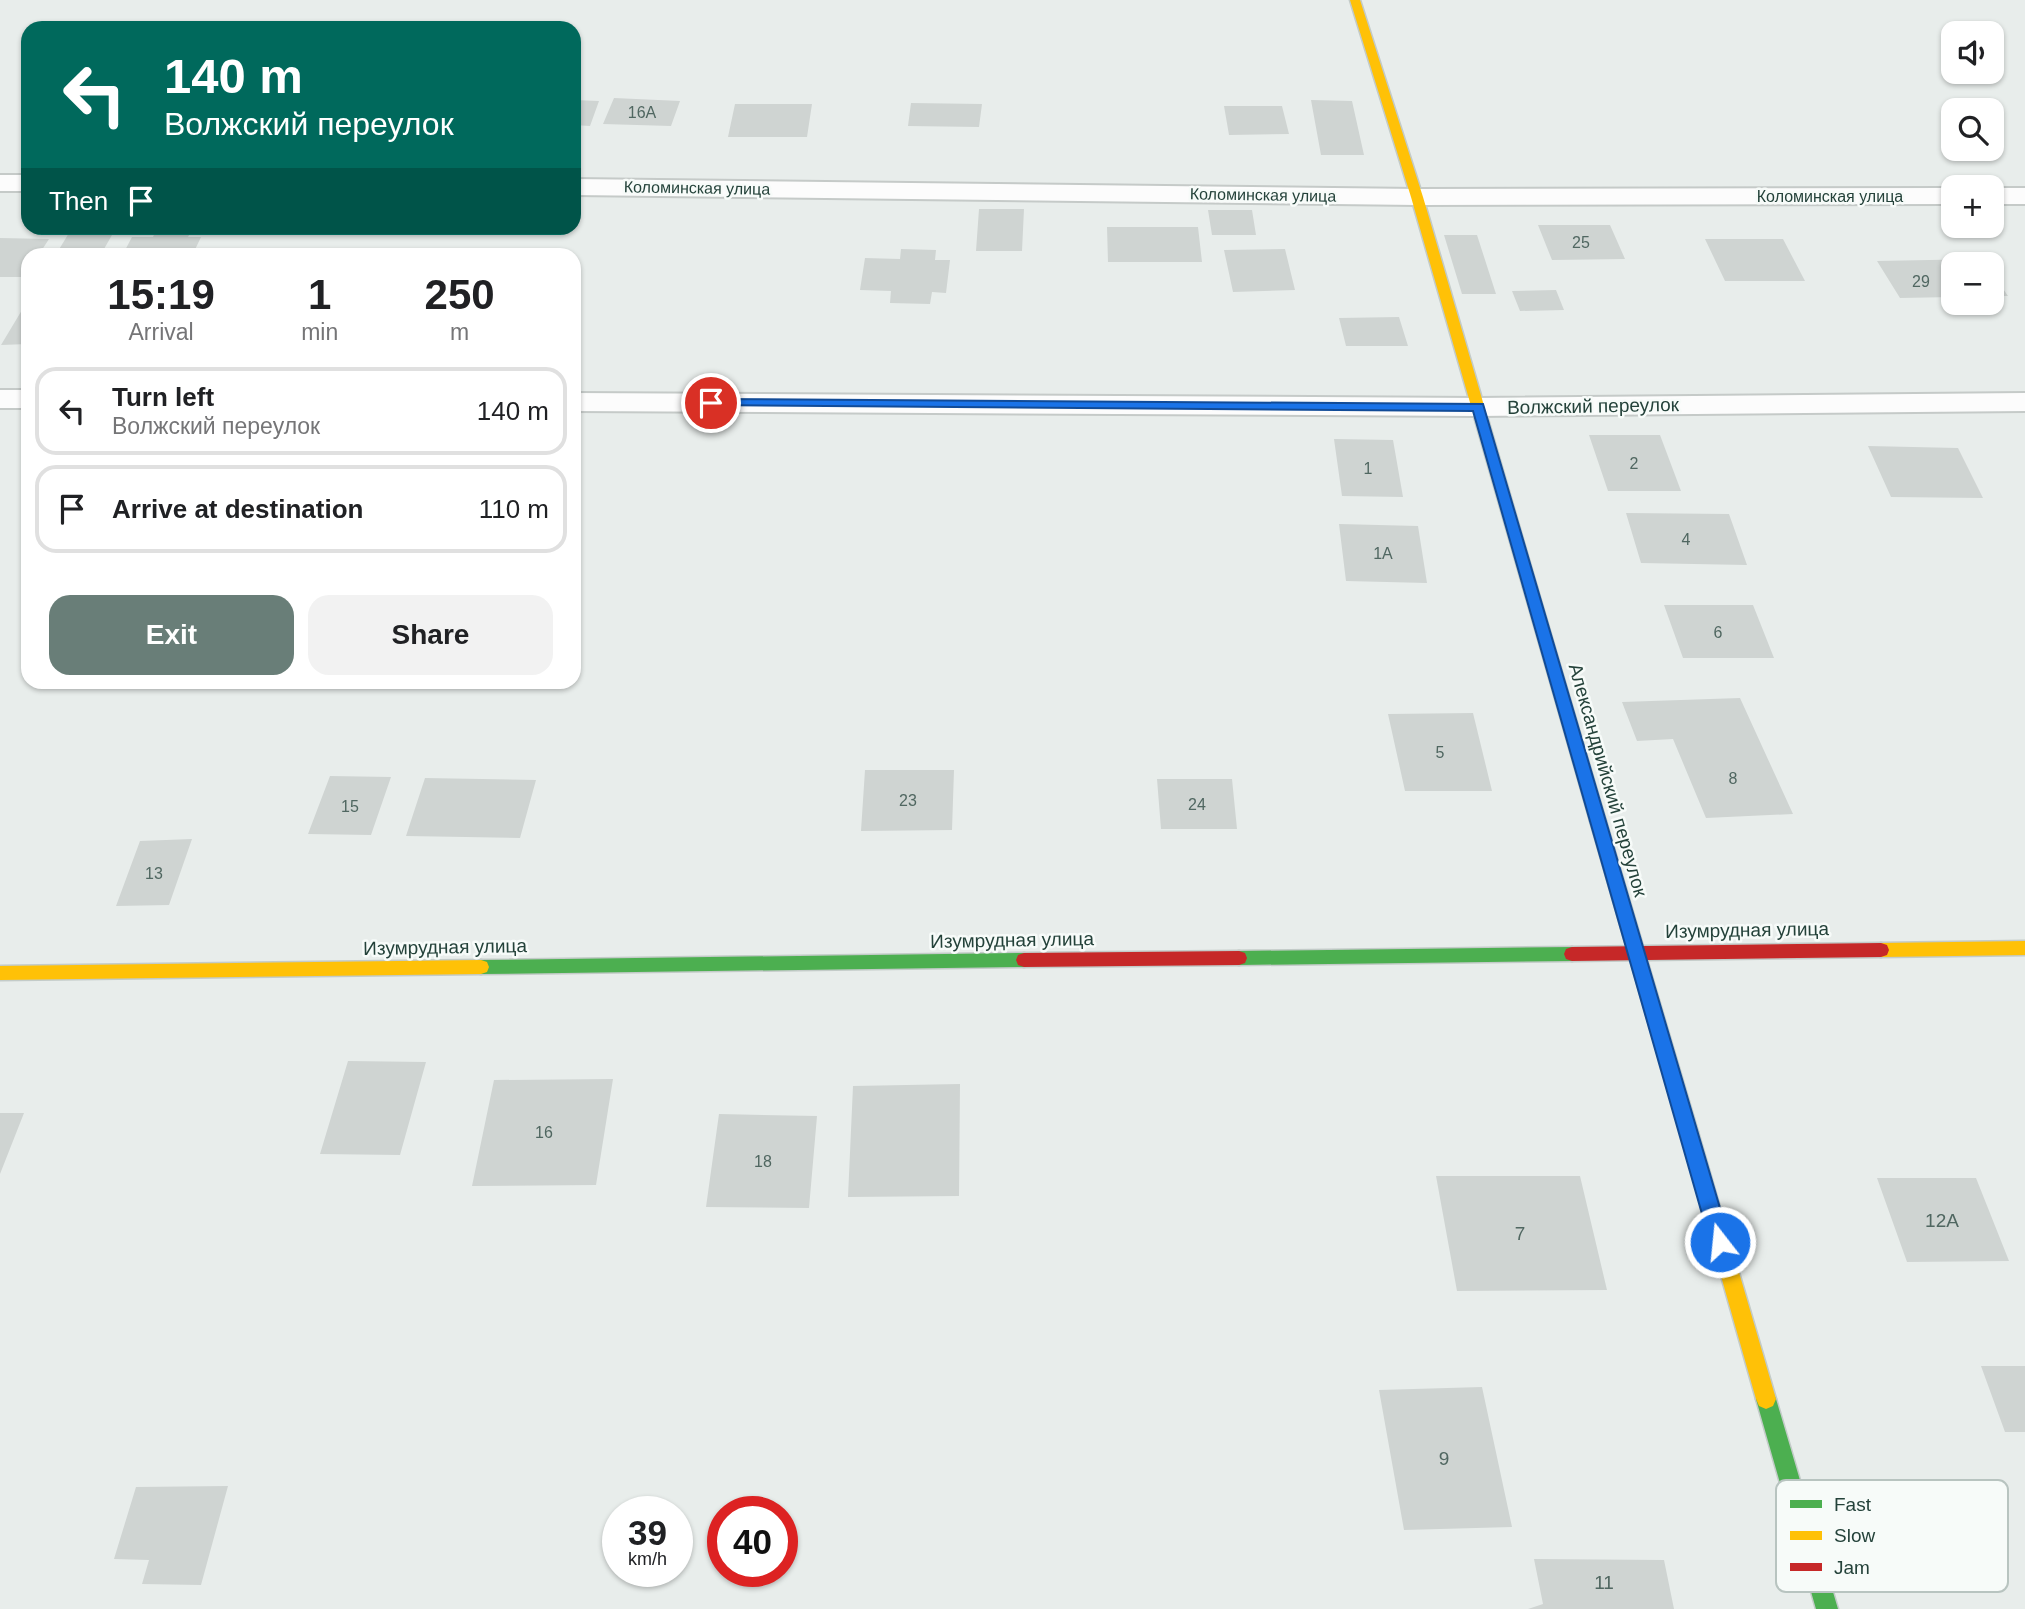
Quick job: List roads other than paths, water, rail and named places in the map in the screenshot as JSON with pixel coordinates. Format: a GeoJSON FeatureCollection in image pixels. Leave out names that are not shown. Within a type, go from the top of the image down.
{"type":"FeatureCollection","features":[{"type":"Feature","properties":{"kind":"street","name":"Александрийский переулок"},"geometry":{"type":"LineString","coordinates":[[1354,0],[1417,197],[1789,1480]]}},
{"type":"Feature","properties":{"kind":"street"},"geometry":{"type":"LineString","coordinates":[[0,183],[21,183]]}},
{"type":"Feature","properties":{"kind":"street","name":"Коломинская улица"},"geometry":{"type":"LineString","coordinates":[[581,187],[1417,197],[1941,196]]}},
{"type":"Feature","properties":{"kind":"street"},"geometry":{"type":"LineString","coordinates":[[2004,196],[2025,196]]}},
{"type":"Feature","properties":{"kind":"street"},"geometry":{"type":"LineString","coordinates":[[0,399],[21,399]]}},
{"type":"Feature","properties":{"kind":"street","name":"Волжский переулок"},"geometry":{"type":"LineString","coordinates":[[581,402],[1478,407],[2025,402]]}},
{"type":"Feature","properties":{"kind":"street","name":"Изумрудная улица"},"geometry":{"type":"LineString","coordinates":[[0,973],[2025,948]]}},
{"type":"Feature","properties":{"kind":"street","name":"Александрийский переулок"},"geometry":{"type":"LineString","coordinates":[[1822,1592],[1827,1609]]}}]}
